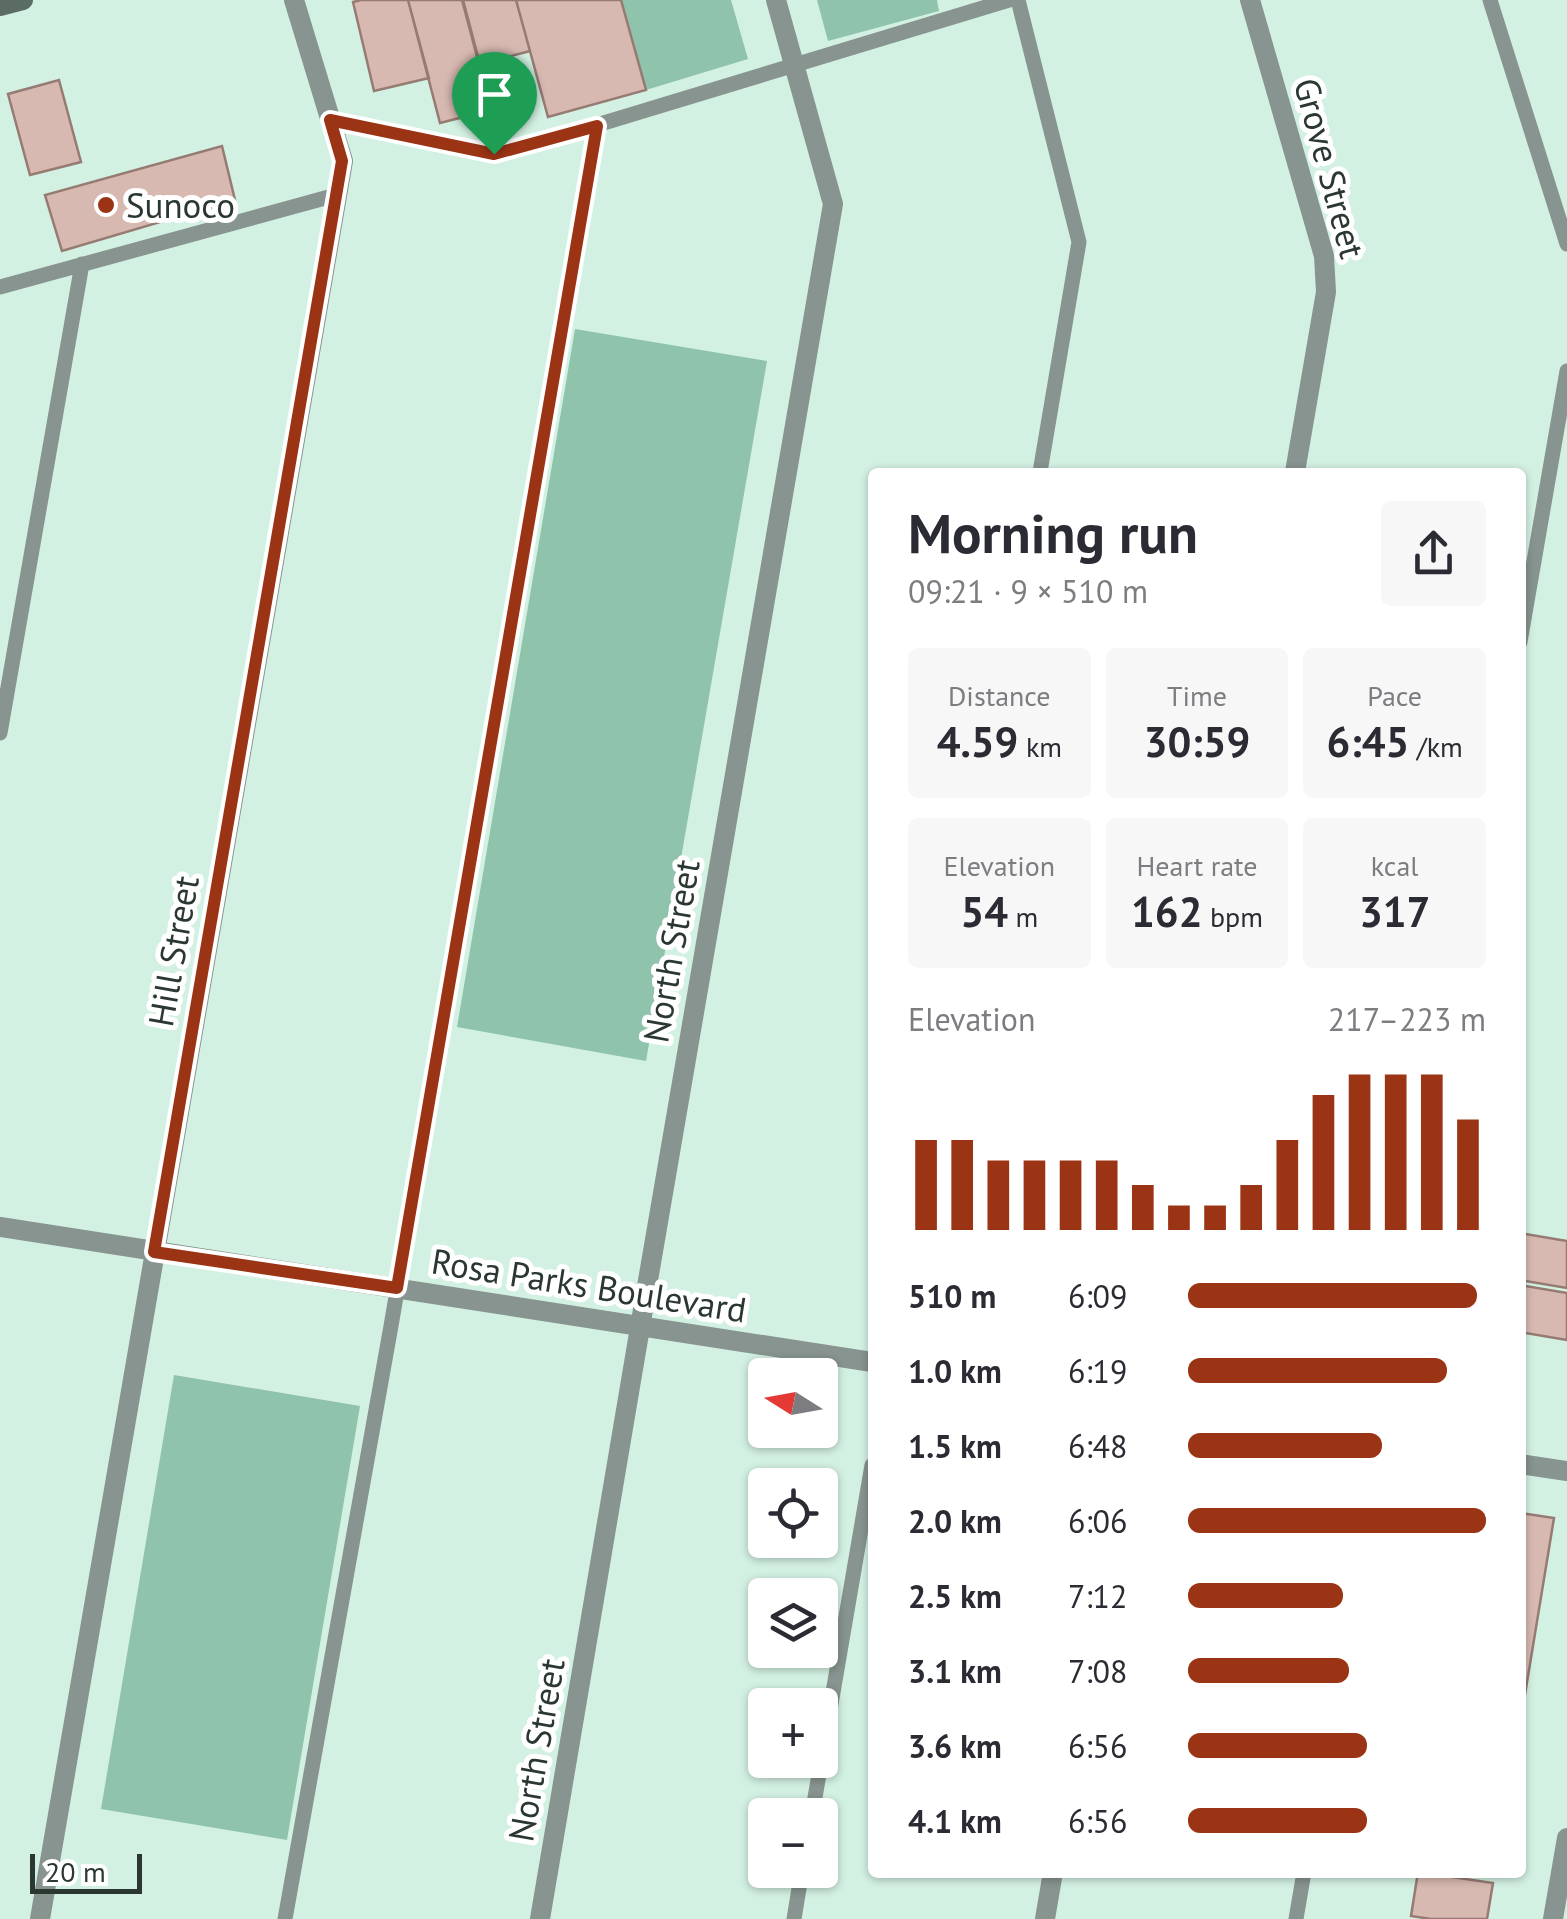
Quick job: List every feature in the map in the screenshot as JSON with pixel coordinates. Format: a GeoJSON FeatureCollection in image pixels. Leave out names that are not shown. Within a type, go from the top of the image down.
{"type":"FeatureCollection","features":[{"type":"Feature","properties":{"kind":"main road"},"geometry":{"type":"LineString","coordinates":[[0,6],[23,0]]}},
{"type":"Feature","properties":{"kind":"street","name":"Hill Street"},"geometry":{"type":"LineString","coordinates":[[40,1919],[342,161],[294,0]]}},
{"type":"Feature","properties":{"kind":"street","name":"North Street"},"geometry":{"type":"LineString","coordinates":[[540,1919],[833,204],[776,0]]}},
{"type":"Feature","properties":{"kind":"street","name":"Grove Street"},"geometry":{"type":"LineString","coordinates":[[1250,0],[1327,276],[1296,468]]}},
{"type":"Feature","properties":{"kind":"street","name":"Rosa Parks Boulevard"},"geometry":{"type":"LineString","coordinates":[[0,1227],[868,1361]]}},
{"type":"Feature","properties":{"kind":"street"},"geometry":{"type":"LineString","coordinates":[[1526,1465],[1567,1471]]}},
{"type":"Feature","properties":{"kind":"street"},"geometry":{"type":"LineString","coordinates":[[1553,1919],[1567,1838]]}},
{"type":"Feature","properties":{"kind":"street"},"geometry":{"type":"LineString","coordinates":[[1045,1919],[1052,1878]]}},
{"type":"Feature","properties":{"kind":"lane"},"geometry":{"type":"LineString","coordinates":[[330,120],[494,154],[1009,0]]}},
{"type":"Feature","properties":{"kind":"lane"},"geometry":{"type":"LineString","coordinates":[[1018,0],[1079,242],[1041,468]]}},
{"type":"Feature","properties":{"kind":"lane"},"geometry":{"type":"LineString","coordinates":[[1490,0],[1567,244]]}},
{"type":"Feature","properties":{"kind":"lane"},"geometry":{"type":"LineString","coordinates":[[285,1919],[597,126]]}},
{"type":"Feature","properties":{"kind":"lane"},"geometry":{"type":"LineString","coordinates":[[0,287],[336,195]]}},
{"type":"Feature","properties":{"kind":"lane"},"geometry":{"type":"LineString","coordinates":[[0,733],[82,264]]}},
{"type":"Feature","properties":{"kind":"lane"},"geometry":{"type":"LineString","coordinates":[[1526,607],[1567,371]]}},
{"type":"Feature","properties":{"kind":"lane"},"geometry":{"type":"LineString","coordinates":[[815,1798],[868,1488]]}},
{"type":"Feature","properties":{"kind":"lane"},"geometry":{"type":"LineString","coordinates":[[1296,1919],[1303,1878]]}},
{"type":"Feature","properties":{"kind":"lane"},"geometry":{"type":"LineString","coordinates":[[794,1919],[799,1888]]}},
{"type":"Feature","properties":{"kind":"green space"},"geometry":{"type":"Polygon","coordinates":[[[621,0],[731,0],[748,59],[646,90],[621,0]]]}},
{"type":"Feature","properties":{"kind":"green space"},"geometry":{"type":"Polygon","coordinates":[[[817,0],[937,0],[939,11],[828,41],[817,0]]]}},
{"type":"Feature","properties":{"kind":"green space"},"geometry":{"type":"Polygon","coordinates":[[[575,329],[767,361],[646,1061],[457,1027],[575,329]]]}},
{"type":"Feature","properties":{"kind":"green space"},"geometry":{"type":"Polygon","coordinates":[[[174,1375],[360,1406],[287,1840],[101,1809],[174,1375]]]}},
{"type":"Feature","properties":{"kind":"building"},"geometry":{"type":"Polygon","coordinates":[[[408,0],[429,78],[374,91],[353,2],[408,0]]]}},
{"type":"Feature","properties":{"kind":"building"},"geometry":{"type":"Polygon","coordinates":[[[408,0],[462,0],[491,110],[440,123],[408,0]]]}},
{"type":"Feature","properties":{"kind":"building"},"geometry":{"type":"Polygon","coordinates":[[[463,0],[516,0],[530,51],[480,64],[463,0]]]}},
{"type":"Feature","properties":{"kind":"building"},"geometry":{"type":"Polygon","coordinates":[[[516,0],[621,0],[646,90],[548,117],[516,0]]]}},
{"type":"Feature","properties":{"kind":"building"},"geometry":{"type":"Polygon","coordinates":[[[59,80],[81,162],[30,175],[8,94],[59,80]]]}},
{"type":"Feature","properties":{"kind":"building"},"geometry":{"type":"Polygon","coordinates":[[[222,146],[235,200],[62,251],[45,195],[222,146]]]}},
{"type":"Feature","properties":{"kind":"building"},"geometry":{"type":"Polygon","coordinates":[[[1526,1234],[1567,1241],[1567,1288],[1526,1281],[1526,1234]]]}},
{"type":"Feature","properties":{"kind":"building"},"geometry":{"type":"Polygon","coordinates":[[[1526,1286],[1567,1293],[1567,1340],[1526,1333],[1526,1286]]]}},
{"type":"Feature","properties":{"kind":"building"},"geometry":{"type":"Polygon","coordinates":[[[1526,1514],[1554,1518],[1526,1688],[1526,1514]]]}},
{"type":"Feature","properties":{"kind":"building"},"geometry":{"type":"Polygon","coordinates":[[[1417,1878],[1493,1883],[1487,1919],[1411,1916],[1417,1878]]]}},
{"type":"Feature","properties":{"kind":"place","name":"Sunoco"},"geometry":{"type":"Point","coordinates":[106,205]}},
{"type":"Feature","properties":{"kind":"route"},"geometry":{"type":"LineString","coordinates":[[330,120],[494,154],[597,126],[397,1288],[154,1252],[342,161],[330,120]]}}]}
